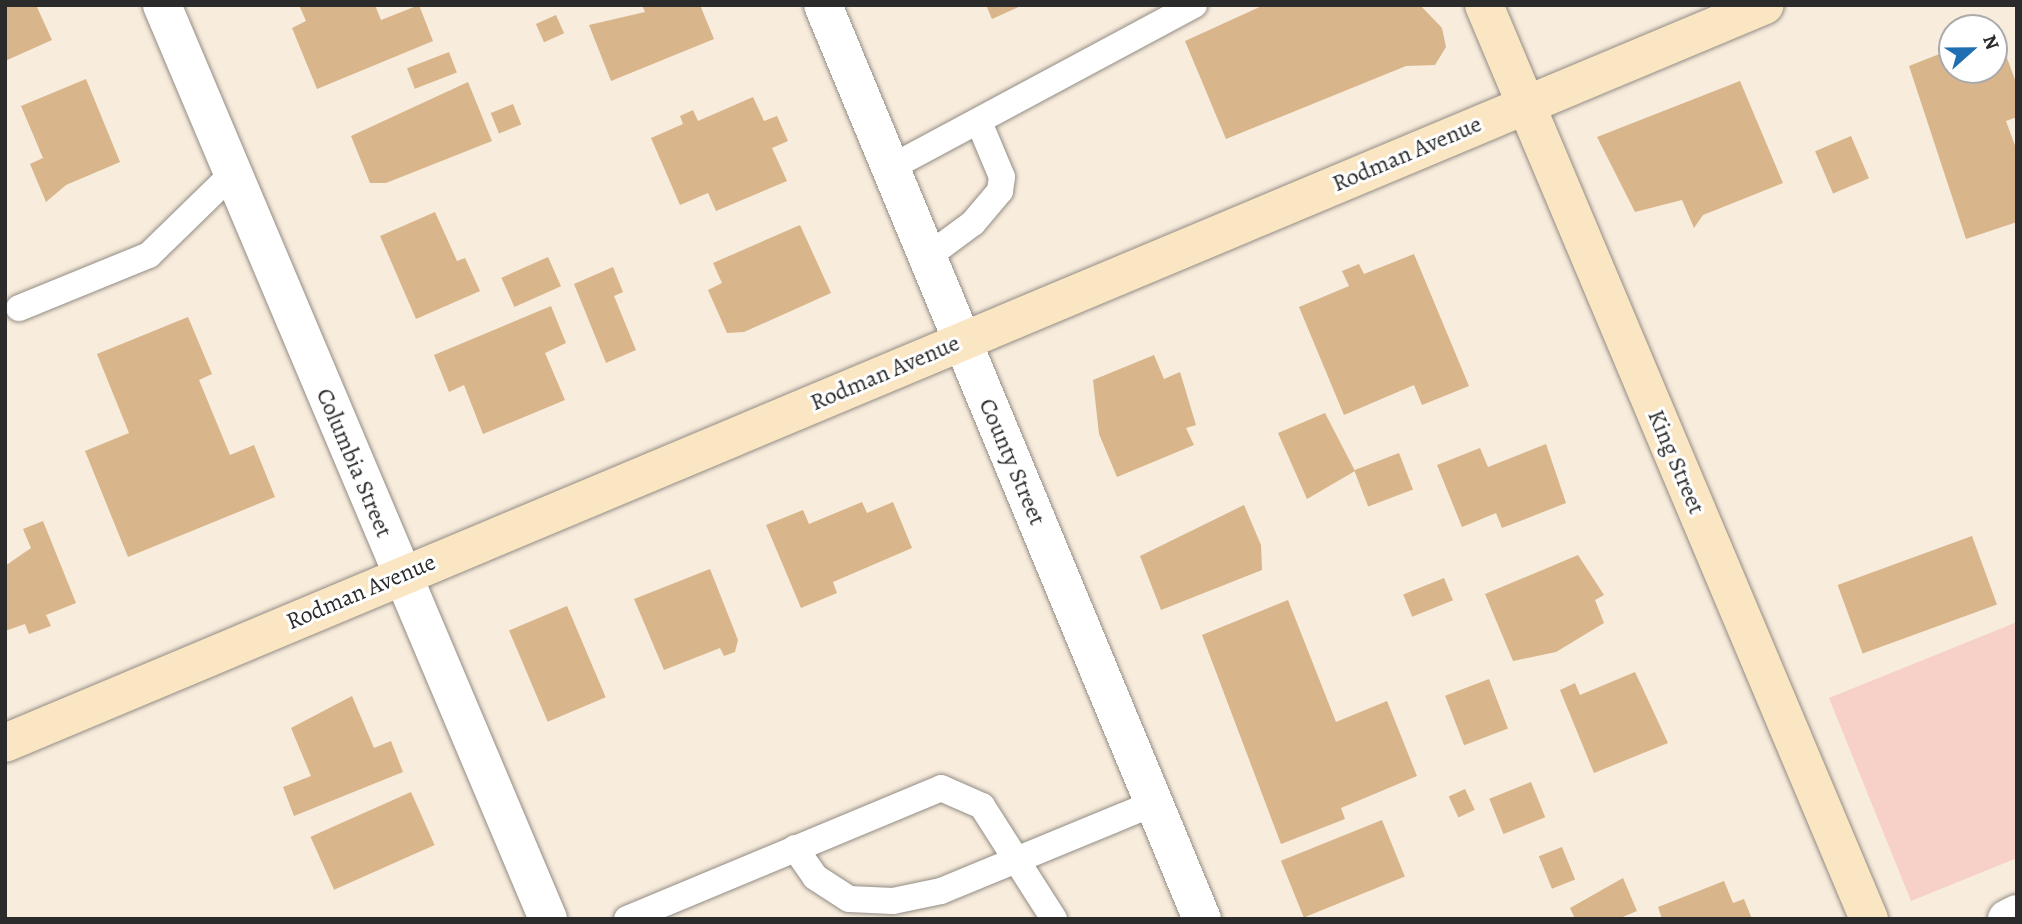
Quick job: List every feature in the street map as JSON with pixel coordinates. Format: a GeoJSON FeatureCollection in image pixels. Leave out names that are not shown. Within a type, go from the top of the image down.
{"type":"FeatureCollection","features":[{"type":"Feature","properties":{"kind":"street","name":"Columbia Street"},"geometry":{"type":"LineString","coordinates":[[162,5],[548,919]]}},
{"type":"Feature","properties":{"kind":"street","name":"County Street"},"geometry":{"type":"LineString","coordinates":[[823,5],[1202,919]]}},
{"type":"Feature","properties":{"kind":"street","name":"King Street"},"geometry":{"type":"LineString","coordinates":[[1484,5],[1869,919]]}},
{"type":"Feature","properties":{"kind":"street","name":"Rodman Avenue"},"geometry":{"type":"LineString","coordinates":[[5,743],[1765,5]]}},
{"type":"Feature","properties":{"kind":"street"},"geometry":{"type":"LineString","coordinates":[[2007,919],[2017,914]]}},
{"type":"Feature","properties":{"kind":"lane"},"geometry":{"type":"LineString","coordinates":[[890,169],[1195,5]]}},
{"type":"Feature","properties":{"kind":"lane"},"geometry":{"type":"LineString","coordinates":[[927,257],[973,223],[1000,191],[1002,177],[979,122]]}},
{"type":"Feature","properties":{"kind":"lane"},"geometry":{"type":"LineString","coordinates":[[19,308],[149,255],[232,174]]}},
{"type":"Feature","properties":{"kind":"lane"},"geometry":{"type":"LineString","coordinates":[[628,919],[941,788],[982,806],[1020,860],[1055,919]]}},
{"type":"Feature","properties":{"kind":"lane"},"geometry":{"type":"LineString","coordinates":[[795,848],[815,877],[849,899],[893,901],[941,891],[1154,803]]}},
{"type":"Feature","properties":{"kind":"shaded area"},"geometry":{"type":"Polygon","coordinates":[[[2017,622],[2017,858],[1911,901],[1829,698],[2017,622]]]}},
{"type":"Feature","properties":{"kind":"building"},"geometry":{"type":"Polygon","coordinates":[[[5,5],[36,5],[52,40],[5,61],[5,5]]]}},
{"type":"Feature","properties":{"kind":"building"},"geometry":{"type":"Polygon","coordinates":[[[299,5],[375,5],[381,20],[419,5],[433,41],[317,89],[292,28],[306,21],[299,5]]]}},
{"type":"Feature","properties":{"kind":"building"},"geometry":{"type":"Polygon","coordinates":[[[642,5],[700,5],[714,39],[611,81],[589,25],[645,12],[642,5]]]}},
{"type":"Feature","properties":{"kind":"building"},"geometry":{"type":"Polygon","coordinates":[[[986,5],[1023,5],[992,19],[986,5]]]}},
{"type":"Feature","properties":{"kind":"building"},"geometry":{"type":"Polygon","coordinates":[[[1264,5],[1420,5],[1442,28],[1446,47],[1435,65],[1406,66],[1226,139],[1185,41],[1264,5]]]}},
{"type":"Feature","properties":{"kind":"building"},"geometry":{"type":"Polygon","coordinates":[[[556,15],[564,33],[544,42],[536,24],[556,15]]]}},
{"type":"Feature","properties":{"kind":"building"},"geometry":{"type":"Polygon","coordinates":[[[449,52],[457,73],[415,89],[407,68],[449,52]]]}},
{"type":"Feature","properties":{"kind":"building"},"geometry":{"type":"Polygon","coordinates":[[[1938,55],[1938,84],[2008,84],[2008,61],[2017,85],[2017,117],[2006,121],[2017,151],[2017,222],[1966,239],[1909,66],[1938,55]]]}},
{"type":"Feature","properties":{"kind":"building"},"geometry":{"type":"Polygon","coordinates":[[[86,79],[120,162],[66,185],[46,202],[30,164],[43,158],[21,106],[86,79]]]}},
{"type":"Feature","properties":{"kind":"building"},"geometry":{"type":"Polygon","coordinates":[[[1740,81],[1783,183],[1703,215],[1694,228],[1682,200],[1635,212],[1597,137],[1740,81]]]}},
{"type":"Feature","properties":{"kind":"building"},"geometry":{"type":"Polygon","coordinates":[[[468,82],[492,141],[386,183],[370,183],[351,136],[468,82]]]}},
{"type":"Feature","properties":{"kind":"building"},"geometry":{"type":"Polygon","coordinates":[[[753,97],[764,121],[777,116],[788,141],[772,148],[787,181],[716,211],[708,193],[680,205],[651,138],[683,124],[680,116],[693,110],[698,121],[753,97]]]}},
{"type":"Feature","properties":{"kind":"building"},"geometry":{"type":"Polygon","coordinates":[[[513,104],[521,124],[499,133],[491,113],[513,104]]]}},
{"type":"Feature","properties":{"kind":"building"},"geometry":{"type":"Polygon","coordinates":[[[1851,136],[1869,178],[1833,194],[1815,151],[1851,136]]]}},
{"type":"Feature","properties":{"kind":"building"},"geometry":{"type":"Polygon","coordinates":[[[435,212],[457,261],[465,258],[480,291],[416,319],[380,236],[435,212]]]}},
{"type":"Feature","properties":{"kind":"building"},"geometry":{"type":"Polygon","coordinates":[[[800,225],[831,293],[744,332],[727,333],[708,290],[722,283],[713,263],[800,225]]]}},
{"type":"Feature","properties":{"kind":"building"},"geometry":{"type":"Polygon","coordinates":[[[1414,254],[1469,386],[1422,405],[1414,385],[1344,415],[1299,307],[1349,286],[1342,271],[1359,264],[1364,274],[1414,254]]]}},
{"type":"Feature","properties":{"kind":"building"},"geometry":{"type":"Polygon","coordinates":[[[548,257],[561,286],[514,307],[501,278],[548,257]]]}},
{"type":"Feature","properties":{"kind":"building"},"geometry":{"type":"Polygon","coordinates":[[[613,267],[623,292],[614,296],[636,350],[606,363],[574,284],[613,267]]]}},
{"type":"Feature","properties":{"kind":"building"},"geometry":{"type":"Polygon","coordinates":[[[551,306],[566,343],[545,353],[565,400],[483,434],[464,385],[449,392],[434,355],[551,306]]]}},
{"type":"Feature","properties":{"kind":"building"},"geometry":{"type":"Polygon","coordinates":[[[188,317],[212,374],[199,380],[230,455],[254,445],[275,497],[128,557],[85,451],[129,433],[97,354],[188,317]]]}},
{"type":"Feature","properties":{"kind":"building"},"geometry":{"type":"Polygon","coordinates":[[[1154,355],[1164,379],[1180,372],[1196,425],[1186,428],[1194,445],[1117,477],[1099,434],[1093,380],[1154,355]]]}},
{"type":"Feature","properties":{"kind":"building"},"geometry":{"type":"Polygon","coordinates":[[[1325,413],[1355,471],[1307,499],[1278,433],[1325,413]]]}},
{"type":"Feature","properties":{"kind":"building"},"geometry":{"type":"Polygon","coordinates":[[[1546,444],[1566,503],[1502,528],[1496,513],[1462,527],[1437,465],[1480,448],[1488,467],[1546,444]]]}},
{"type":"Feature","properties":{"kind":"building"},"geometry":{"type":"Polygon","coordinates":[[[1399,453],[1413,489],[1368,507],[1354,470],[1399,453]]]}},
{"type":"Feature","properties":{"kind":"building"},"geometry":{"type":"Polygon","coordinates":[[[862,502],[867,513],[893,502],[912,548],[833,582],[837,593],[801,608],[766,525],[803,510],[809,524],[862,502]]]}},
{"type":"Feature","properties":{"kind":"building"},"geometry":{"type":"Polygon","coordinates":[[[1244,505],[1261,545],[1262,570],[1161,610],[1140,556],[1244,505]]]}},
{"type":"Feature","properties":{"kind":"building"},"geometry":{"type":"Polygon","coordinates":[[[43,521],[76,603],[46,615],[51,626],[29,634],[25,624],[5,631],[5,566],[31,548],[23,529],[43,521]]]}},
{"type":"Feature","properties":{"kind":"building"},"geometry":{"type":"Polygon","coordinates":[[[1972,536],[1997,605],[1863,654],[1838,585],[1972,536]]]}},
{"type":"Feature","properties":{"kind":"building"},"geometry":{"type":"Polygon","coordinates":[[[1578,555],[1604,595],[1595,600],[1604,623],[1556,652],[1513,661],[1485,594],[1578,555]]]}},
{"type":"Feature","properties":{"kind":"building"},"geometry":{"type":"Polygon","coordinates":[[[710,569],[738,640],[735,652],[724,656],[720,648],[664,670],[634,599],[710,569]]]}},
{"type":"Feature","properties":{"kind":"building"},"geometry":{"type":"Polygon","coordinates":[[[1444,578],[1453,600],[1412,617],[1403,594],[1444,578]]]}},
{"type":"Feature","properties":{"kind":"building"},"geometry":{"type":"Polygon","coordinates":[[[1288,600],[1336,722],[1387,701],[1417,776],[1341,808],[1345,819],[1281,844],[1202,635],[1288,600]]]}},
{"type":"Feature","properties":{"kind":"building"},"geometry":{"type":"Polygon","coordinates":[[[567,606],[606,697],[548,722],[509,631],[567,606]]]}},
{"type":"Feature","properties":{"kind":"building"},"geometry":{"type":"Polygon","coordinates":[[[1635,672],[1668,743],[1594,773],[1560,690],[1575,683],[1580,695],[1635,672]]]}},
{"type":"Feature","properties":{"kind":"building"},"geometry":{"type":"Polygon","coordinates":[[[1489,679],[1508,728],[1464,745],[1445,696],[1489,679]]]}},
{"type":"Feature","properties":{"kind":"building"},"geometry":{"type":"Polygon","coordinates":[[[352,696],[374,748],[391,741],[403,772],[294,816],[283,787],[311,776],[291,728],[352,696]]]}},
{"type":"Feature","properties":{"kind":"building"},"geometry":{"type":"Polygon","coordinates":[[[1531,782],[1545,817],[1504,834],[1489,799],[1531,782]]]}},
{"type":"Feature","properties":{"kind":"building"},"geometry":{"type":"Polygon","coordinates":[[[1465,789],[1475,810],[1458,817],[1449,797],[1465,789]]]}},
{"type":"Feature","properties":{"kind":"building"},"geometry":{"type":"Polygon","coordinates":[[[411,792],[435,845],[334,890],[311,837],[411,792]]]}},
{"type":"Feature","properties":{"kind":"building"},"geometry":{"type":"Polygon","coordinates":[[[1382,820],[1405,877],[1304,917],[1281,861],[1382,820]]]}},
{"type":"Feature","properties":{"kind":"building"},"geometry":{"type":"Polygon","coordinates":[[[1562,847],[1575,879],[1552,889],[1539,856],[1562,847]]]}},
{"type":"Feature","properties":{"kind":"building"},"geometry":{"type":"Polygon","coordinates":[[[1623,878],[1637,911],[1618,919],[1575,919],[1570,908],[1623,878]]]}},
{"type":"Feature","properties":{"kind":"building"},"geometry":{"type":"Polygon","coordinates":[[[1724,881],[1733,903],[1744,899],[1752,919],[1662,919],[1658,907],[1724,881]]]}}]}
